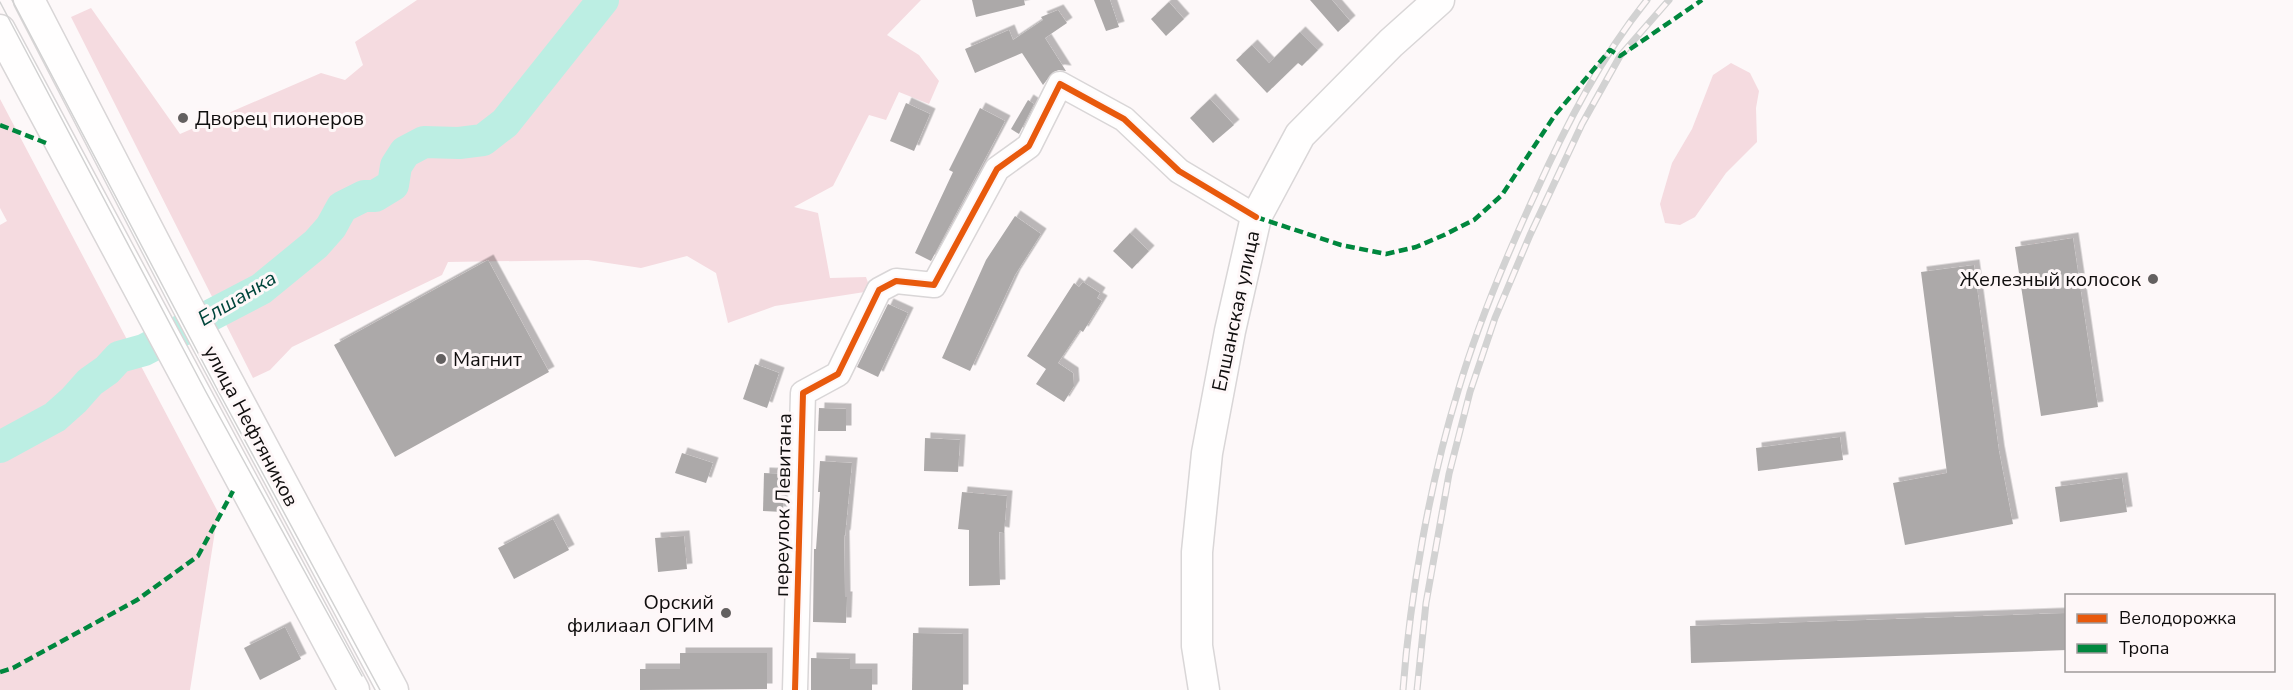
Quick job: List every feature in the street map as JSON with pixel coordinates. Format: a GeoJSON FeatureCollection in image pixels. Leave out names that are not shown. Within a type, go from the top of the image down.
{"type":"FeatureCollection","features":[{"type":"Feature","properties":{"kind":"main road","name":"улица Нефтяников"},"geometry":{"type":"LineString","coordinates":[[29,0],[227,381],[393,690]]}},
{"type":"Feature","properties":{"kind":"main road","name":"Елшанская улица"},"geometry":{"type":"LineString","coordinates":[[1204,690],[1197,646],[1197,552],[1207,453],[1230,331],[1256,217],[1300,135],[1391,43],[1439,0]]}},
{"type":"Feature","properties":{"kind":"main road","name":"улица Нефтяников"},"geometry":{"type":"LineString","coordinates":[[0,30],[354,690]]}},
{"type":"Feature","properties":{"kind":"street","name":"переулок Левитана"},"geometry":{"type":"LineString","coordinates":[[795,690],[803,393],[838,374],[879,290],[896,280],[934,285],[997,168],[1029,146],[1060,84],[1124,119],[1179,171],[1256,217]]}},
{"type":"Feature","properties":{"kind":"shaded area"},"geometry":{"type":"Polygon","coordinates":[[[417,0],[921,0],[887,35],[919,55],[939,81],[929,104],[899,92],[886,120],[869,115],[833,186],[794,207],[818,213],[830,278],[866,277],[871,291],[775,306],[728,323],[716,273],[687,256],[641,268],[588,260],[448,262],[442,275],[292,347],[270,370],[253,378],[71,17],[91,8],[180,134],[321,73],[345,80],[363,65],[355,42],[417,0]]]}},
{"type":"Feature","properties":{"kind":"shaded area"},"geometry":{"type":"Polygon","coordinates":[[[1731,63],[1750,73],[1759,91],[1756,108],[1757,142],[1726,173],[1695,217],[1680,225],[1665,223],[1660,204],[1672,163],[1692,129],[1713,75],[1731,63]]]}},
{"type":"Feature","properties":{"kind":"shaded area"},"geometry":{"type":"Polygon","coordinates":[[[0,99],[218,512],[190,690],[0,690],[0,225],[7,221],[0,208],[0,99]]]}},
{"type":"Feature","properties":{"kind":"building"},"geometry":{"type":"Polygon","coordinates":[[[972,0],[1024,0],[1025,5],[976,17],[972,0]]]}},
{"type":"Feature","properties":{"kind":"building"},"geometry":{"type":"Polygon","coordinates":[[[1094,0],[1110,0],[1119,27],[1106,31],[1094,0]]]}},
{"type":"Feature","properties":{"kind":"building"},"geometry":{"type":"Polygon","coordinates":[[[1310,0],[1332,0],[1350,21],[1338,32],[1310,0]]]}},
{"type":"Feature","properties":{"kind":"building"},"geometry":{"type":"Polygon","coordinates":[[[1169,2],[1184,19],[1166,36],[1151,19],[1169,2]]]}},
{"type":"Feature","properties":{"kind":"building"},"geometry":{"type":"Polygon","coordinates":[[[1058,10],[1067,23],[1045,38],[1066,71],[1053,72],[1043,85],[1022,53],[975,73],[965,49],[1009,30],[1013,40],[1043,20],[1041,17],[1058,10]]]}},
{"type":"Feature","properties":{"kind":"building"},"geometry":{"type":"Polygon","coordinates":[[[1300,32],[1318,50],[1302,66],[1298,63],[1267,93],[1236,60],[1252,45],[1269,63],[1300,32]]]}},
{"type":"Feature","properties":{"kind":"building"},"geometry":{"type":"Polygon","coordinates":[[[1210,99],[1234,125],[1213,143],[1190,118],[1210,99]]]}},
{"type":"Feature","properties":{"kind":"building"},"geometry":{"type":"Polygon","coordinates":[[[1028,100],[1034,104],[1019,134],[1011,129],[1028,100]]]}},
{"type":"Feature","properties":{"kind":"building"},"geometry":{"type":"Polygon","coordinates":[[[906,103],[930,114],[914,151],[890,141],[906,103]]]}},
{"type":"Feature","properties":{"kind":"building"},"geometry":{"type":"Polygon","coordinates":[[[980,108],[1005,121],[931,261],[915,253],[953,172],[949,170],[980,108]]]}},
{"type":"Feature","properties":{"kind":"building"},"geometry":{"type":"Polygon","coordinates":[[[1015,216],[1041,234],[1015,275],[970,371],[942,358],[986,260],[1015,216]]]}},
{"type":"Feature","properties":{"kind":"building"},"geometry":{"type":"Polygon","coordinates":[[[1130,233],[1149,251],[1132,269],[1113,251],[1130,233]]]}},
{"type":"Feature","properties":{"kind":"building"},"geometry":{"type":"Polygon","coordinates":[[[2073,238],[2098,407],[2041,416],[2015,247],[2073,238]]]}},
{"type":"Feature","properties":{"kind":"building","name":"Магнит"},"geometry":{"type":"Polygon","coordinates":[[[488,260],[549,372],[395,457],[334,345],[488,260]]]}},
{"type":"Feature","properties":{"kind":"building"},"geometry":{"type":"Polygon","coordinates":[[[1974,265],[1999,451],[2013,524],[1905,545],[1893,483],[1947,473],[1921,272],[1974,265]]]}},
{"type":"Feature","properties":{"kind":"building"},"geometry":{"type":"Polygon","coordinates":[[[1083,282],[1100,293],[1097,298],[1102,301],[1083,332],[1080,330],[1058,363],[1073,373],[1074,386],[1064,402],[1036,384],[1046,369],[1027,356],[1074,283],[1079,287],[1083,282]]]}},
{"type":"Feature","properties":{"kind":"building"},"geometry":{"type":"Polygon","coordinates":[[[888,304],[908,313],[878,377],[857,367],[888,304]]]}},
{"type":"Feature","properties":{"kind":"building"},"geometry":{"type":"Polygon","coordinates":[[[755,364],[779,373],[767,408],[743,399],[755,364]]]}},
{"type":"Feature","properties":{"kind":"building"},"geometry":{"type":"Polygon","coordinates":[[[819,408],[846,409],[846,431],[818,431],[819,408]]]}},
{"type":"Feature","properties":{"kind":"building"},"geometry":{"type":"Polygon","coordinates":[[[1840,437],[1843,460],[1758,471],[1756,448],[1840,437]]]}},
{"type":"Feature","properties":{"kind":"building"},"geometry":{"type":"Polygon","coordinates":[[[925,438],[960,440],[958,472],[924,471],[925,438]]]}},
{"type":"Feature","properties":{"kind":"building"},"geometry":{"type":"Polygon","coordinates":[[[682,453],[713,463],[706,483],[675,473],[682,453]]]}},
{"type":"Feature","properties":{"kind":"building"},"geometry":{"type":"Polygon","coordinates":[[[820,461],[852,463],[844,535],[846,623],[813,622],[814,549],[816,549],[820,492],[818,492],[820,461]]]}},
{"type":"Feature","properties":{"kind":"building"},"geometry":{"type":"Polygon","coordinates":[[[764,473],[785,474],[783,512],[763,511],[764,473]]]}},
{"type":"Feature","properties":{"kind":"building"},"geometry":{"type":"Polygon","coordinates":[[[2122,478],[2127,512],[2060,522],[2055,487],[2122,478]]]}},
{"type":"Feature","properties":{"kind":"building"},"geometry":{"type":"Polygon","coordinates":[[[962,492],[1007,496],[1004,533],[999,532],[1000,585],[969,586],[969,530],[958,529],[962,492]]]}},
{"type":"Feature","properties":{"kind":"building"},"geometry":{"type":"Polygon","coordinates":[[[553,519],[569,550],[514,579],[498,548],[553,519]]]}},
{"type":"Feature","properties":{"kind":"building"},"geometry":{"type":"Polygon","coordinates":[[[684,536],[687,569],[658,572],[655,538],[684,536]]]}},
{"type":"Feature","properties":{"kind":"building"},"geometry":{"type":"Polygon","coordinates":[[[2065,613],[2065,650],[1691,663],[1690,626],[2065,613]]]}},
{"type":"Feature","properties":{"kind":"building"},"geometry":{"type":"Polygon","coordinates":[[[285,627],[301,659],[260,680],[244,648],[285,627]]]}},
{"type":"Feature","properties":{"kind":"building"},"geometry":{"type":"Polygon","coordinates":[[[913,633],[963,634],[963,690],[912,690],[913,633]]]}},
{"type":"Feature","properties":{"kind":"building"},"geometry":{"type":"Polygon","coordinates":[[[680,653],[767,653],[767,689],[640,690],[640,669],[680,669],[680,653]]]}},
{"type":"Feature","properties":{"kind":"building"},"geometry":{"type":"Polygon","coordinates":[[[811,658],[850,659],[850,669],[872,669],[872,690],[811,690],[811,658]]]}},
{"type":"Feature","properties":{"kind":"waterway","name":"Елшанка"},"geometry":{"type":"LineString","coordinates":[[0,447],[55,417],[119,357],[144,350],[261,289],[316,244],[331,227],[342,207],[364,196],[375,196],[393,185],[396,166],[405,152],[424,142],[459,143],[483,140],[505,123],[603,0]]}},
{"type":"Feature","properties":{"kind":"tram line"},"geometry":{"type":"LineString","coordinates":[[12,0],[216,387],[380,690]]}},
{"type":"Feature","properties":{"kind":"tram line"},"geometry":{"type":"LineString","coordinates":[[0,2],[206,392],[362,676]]}},
{"type":"Feature","properties":{"kind":"railway"},"geometry":{"type":"LineString","coordinates":[[1403,690],[1416,578],[1430,501],[1448,426],[1474,340],[1493,290],[1547,167],[1600,68],[1647,0]]}},
{"type":"Feature","properties":{"kind":"railway"},"geometry":{"type":"LineString","coordinates":[[1417,690],[1426,603],[1449,474],[1470,392],[1495,318],[1530,235],[1582,124],[1620,56],[1669,0]]}},
{"type":"Feature","properties":{"kind":"marked path"},"geometry":{"type":"LineString","coordinates":[[1256,217],[1341,245],[1386,254],[1416,247],[1444,235],[1474,220],[1502,195],[1555,115],[1610,50],[1620,56],[1702,0]]}},
{"type":"Feature","properties":{"kind":"marked path"},"geometry":{"type":"LineString","coordinates":[[0,125],[46,143]]}},
{"type":"Feature","properties":{"kind":"marked path"},"geometry":{"type":"LineString","coordinates":[[0,672],[13,668],[137,600],[198,556],[233,491]]}},
{"type":"Feature","properties":{"kind":"cycle path"},"geometry":{"type":"LineString","coordinates":[[795,690],[803,393],[838,374],[879,290],[896,281],[934,285],[997,169],[1029,146],[1060,84],[1124,119],[1179,171],[1256,217]]}},
{"type":"Feature","properties":{"kind":"place","name":"Дворец пионеров"},"geometry":{"type":"Point","coordinates":[183,118]}},
{"type":"Feature","properties":{"kind":"place","name":"Железный колосок"},"geometry":{"type":"Point","coordinates":[2153,279]}},
{"type":"Feature","properties":{"kind":"place","name":"Магнит"},"geometry":{"type":"Point","coordinates":[441,359]}},
{"type":"Feature","properties":{"kind":"place","name":"Орский филиаал ОГИМ"},"geometry":{"type":"Point","coordinates":[726,613]}}]}
